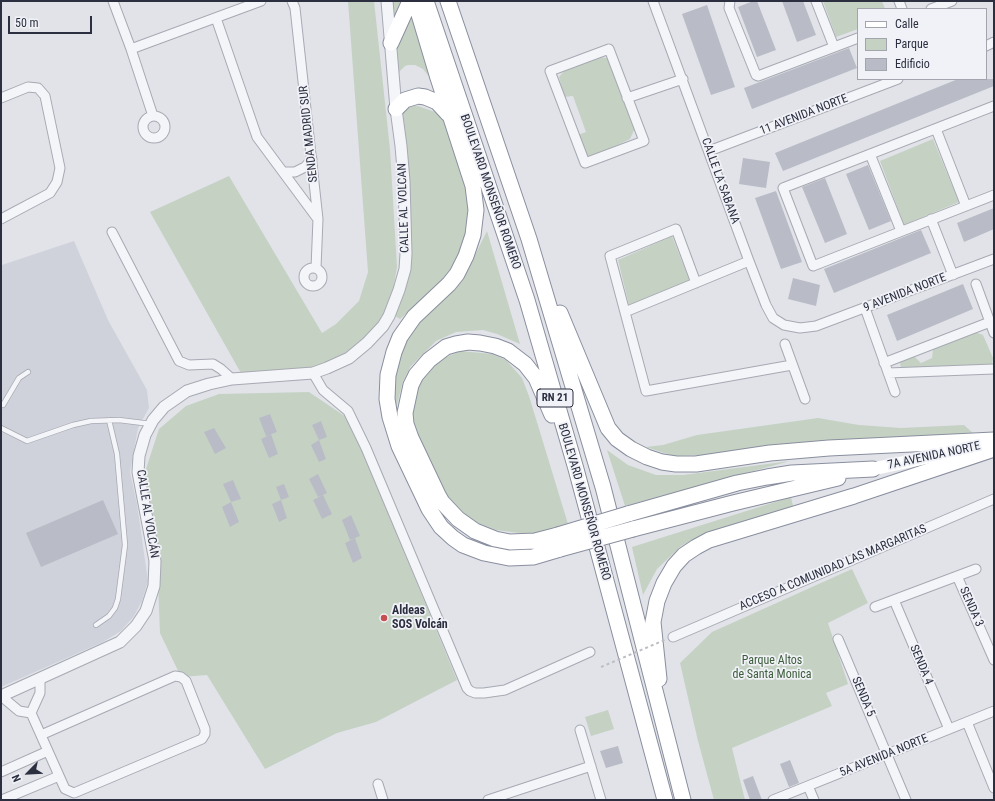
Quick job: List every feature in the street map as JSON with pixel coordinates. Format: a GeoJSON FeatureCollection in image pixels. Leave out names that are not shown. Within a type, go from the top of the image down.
{"type":"FeatureCollection","features":[{"type":"Feature","properties":{"kind":"highway"},"geometry":{"type":"LineString","coordinates":[[390,43],[394,20],[410,1]]}},
{"type":"Feature","properties":{"kind":"highway"},"geometry":{"type":"LineString","coordinates":[[415,1],[449,116],[473,186],[476,210],[473,235],[466,256],[457,274],[449,284],[414,317],[400,337],[394,352],[388,375],[387,399],[390,417],[399,446],[429,509],[441,527],[463,545],[479,551],[509,558],[533,557],[559,542],[628,514],[737,483],[792,473],[873,469]]}},
{"type":"Feature","properties":{"kind":"highway","name":"BOULEVARD MONSEÑOR ROMERO"},"geometry":{"type":"LineString","coordinates":[[426,1],[527,300],[576,469],[665,800]]}},
{"type":"Feature","properties":{"kind":"highway","name":"BOULEVARD MONSEÑOR ROMERO"},"geometry":{"type":"LineString","coordinates":[[448,1],[529,239],[603,487],[682,800]]}},
{"type":"Feature","properties":{"kind":"highway"},"geometry":{"type":"LineString","coordinates":[[396,109],[406,100],[418,96],[437,102],[449,116]]}},
{"type":"Feature","properties":{"kind":"highway"},"geometry":{"type":"LineString","coordinates":[[529,239],[608,428],[617,439],[631,449],[647,456],[662,462],[696,464],[770,453],[807,450],[994,440]]}},
{"type":"Feature","properties":{"kind":"highway"},"geometry":{"type":"LineString","coordinates":[[576,469],[536,378],[525,364],[508,352],[495,346],[480,343],[468,342],[456,344],[437,353],[416,375],[411,385],[406,406],[406,424],[411,438],[442,502],[458,519],[475,532],[495,539],[510,542],[559,542],[633,529],[873,469]]}},
{"type":"Feature","properties":{"kind":"highway"},"geometry":{"type":"LineString","coordinates":[[665,734],[654,633],[654,610],[664,583],[674,566],[684,555],[708,540],[854,496],[994,449]]}},
{"type":"Feature","properties":{"kind":"main road","name":"7A AVENIDA NORTE"},"geometry":{"type":"LineString","coordinates":[[873,469],[994,443]]}},
{"type":"Feature","properties":{"kind":"street"},"geometry":{"type":"LineString","coordinates":[[113,1],[131,49],[153,116]]}},
{"type":"Feature","properties":{"kind":"street"},"geometry":{"type":"LineString","coordinates":[[131,49],[261,1]]}},
{"type":"Feature","properties":{"kind":"street","name":"SENDA MADRID SUR"},"geometry":{"type":"LineString","coordinates":[[292,1],[295,8],[318,219],[316,268]]}},
{"type":"Feature","properties":{"kind":"street"},"geometry":{"type":"LineString","coordinates":[[387,1],[394,20]]}},
{"type":"Feature","properties":{"kind":"street","name":"CALLE LA SABANA"},"geometry":{"type":"LineString","coordinates":[[654,1],[766,305],[773,318],[784,325],[800,328],[816,326]]}},
{"type":"Feature","properties":{"kind":"street"},"geometry":{"type":"LineString","coordinates":[[730,1],[729,8],[757,76],[762,76],[857,38]]}},
{"type":"Feature","properties":{"kind":"street"},"geometry":{"type":"LineString","coordinates":[[816,1],[834,47]]}},
{"type":"Feature","properties":{"kind":"street"},"geometry":{"type":"LineString","coordinates":[[934,8],[952,1]]}},
{"type":"Feature","properties":{"kind":"street"},"geometry":{"type":"LineString","coordinates":[[216,18],[257,137],[318,219]]}},
{"type":"Feature","properties":{"kind":"street","name":"CALLE AL VOLCAN"},"geometry":{"type":"LineString","coordinates":[[313,373],[340,363],[368,343],[386,321],[400,290],[405,269],[404,181],[390,43]]}},
{"type":"Feature","properties":{"kind":"street"},"geometry":{"type":"LineString","coordinates":[[609,49],[627,98],[644,141],[585,163],[550,72],[609,49]]}},
{"type":"Feature","properties":{"kind":"street"},"geometry":{"type":"LineString","coordinates":[[627,98],[683,80]]}},
{"type":"Feature","properties":{"kind":"street","name":"11 AVENIDA NORTE"},"geometry":{"type":"LineString","coordinates":[[709,151],[875,83],[892,80]]}},
{"type":"Feature","properties":{"kind":"street"},"geometry":{"type":"LineString","coordinates":[[1,98],[28,87],[38,88],[44,96],[60,168],[58,182],[50,193],[1,220]]}},
{"type":"Feature","properties":{"kind":"street"},"geometry":{"type":"LineString","coordinates":[[994,106],[783,188],[813,266],[994,195]]}},
{"type":"Feature","properties":{"kind":"street"},"geometry":{"type":"LineString","coordinates":[[936,129],[966,206]]}},
{"type":"Feature","properties":{"kind":"street"},"geometry":{"type":"LineString","coordinates":[[870,154],[900,231]]}},
{"type":"Feature","properties":{"kind":"street"},"geometry":{"type":"LineString","coordinates":[[283,172],[295,172],[304,167],[312,159]]}},
{"type":"Feature","properties":{"kind":"street"},"geometry":{"type":"LineString","coordinates":[[931,220],[953,275]]}},
{"type":"Feature","properties":{"kind":"street"},"geometry":{"type":"LineString","coordinates":[[696,283],[676,229],[610,256],[646,391],[792,365]]}},
{"type":"Feature","properties":{"kind":"street"},"geometry":{"type":"LineString","coordinates":[[112,232],[179,360],[189,365],[213,364],[232,379]]}},
{"type":"Feature","properties":{"kind":"street","name":"9 AVENIDA NORTE"},"geometry":{"type":"LineString","coordinates":[[816,326],[994,259]]}},
{"type":"Feature","properties":{"kind":"street"},"geometry":{"type":"LineString","coordinates":[[625,312],[749,261]]}},
{"type":"Feature","properties":{"kind":"street"},"geometry":{"type":"LineString","coordinates":[[976,284],[994,333]]}},
{"type":"Feature","properties":{"kind":"street"},"geometry":{"type":"LineString","coordinates":[[865,308],[895,392]]}},
{"type":"Feature","properties":{"kind":"street"},"geometry":{"type":"LineString","coordinates":[[884,363],[990,322]]}},
{"type":"Feature","properties":{"kind":"street"},"geometry":{"type":"LineString","coordinates":[[785,344],[805,399]]}},
{"type":"Feature","properties":{"kind":"street"},"geometry":{"type":"LineString","coordinates":[[888,373],[994,369]]}},
{"type":"Feature","properties":{"kind":"street"},"geometry":{"type":"LineString","coordinates":[[313,373],[323,390],[348,411],[366,448],[467,688],[475,693],[505,690],[590,652]]}},
{"type":"Feature","properties":{"kind":"street","name":"CALLE AL VOLCÁN"},"geometry":{"type":"LineString","coordinates":[[1,696],[120,642],[136,626],[146,611],[154,586],[155,561],[138,472],[142,443],[145,435],[151,424],[164,407],[187,391],[196,387],[232,379],[313,373]]}},
{"type":"Feature","properties":{"kind":"street","name":"ACCESO A COMUNIDAD LAS MARGARITAS"},"geometry":{"type":"LineString","coordinates":[[670,638],[994,499]]}},
{"type":"Feature","properties":{"kind":"street"},"geometry":{"type":"LineString","coordinates":[[875,607],[976,569]]}},
{"type":"Feature","properties":{"kind":"street","name":"SENDA 3"},"geometry":{"type":"LineString","coordinates":[[957,576],[994,660]]}},
{"type":"Feature","properties":{"kind":"street","name":"SENDA 4"},"geometry":{"type":"LineString","coordinates":[[894,600],[949,729]]}},
{"type":"Feature","properties":{"kind":"street","name":"SENDA 5"},"geometry":{"type":"LineString","coordinates":[[838,639],[888,754],[906,800]]}},
{"type":"Feature","properties":{"kind":"street"},"geometry":{"type":"LineString","coordinates":[[40,679],[40,694],[31,713],[65,789],[74,793],[202,739],[205,734],[205,729],[186,681],[181,676],[175,676],[41,735]]}},
{"type":"Feature","properties":{"kind":"street"},"geometry":{"type":"LineString","coordinates":[[1,696],[19,711],[31,713]]}},
{"type":"Feature","properties":{"kind":"street","name":"5A AVENIDA NORTE"},"geometry":{"type":"LineString","coordinates":[[773,800],[994,711]]}},
{"type":"Feature","properties":{"kind":"street"},"geometry":{"type":"LineString","coordinates":[[966,722],[994,788]]}},
{"type":"Feature","properties":{"kind":"street"},"geometry":{"type":"LineString","coordinates":[[580,730],[601,800]]}},
{"type":"Feature","properties":{"kind":"street"},"geometry":{"type":"LineString","coordinates":[[1,772],[48,751]]}},
{"type":"Feature","properties":{"kind":"street"},"geometry":{"type":"LineString","coordinates":[[488,800],[591,766]]}},
{"type":"Feature","properties":{"kind":"street"},"geometry":{"type":"LineString","coordinates":[[2,800],[59,776]]}},
{"type":"Feature","properties":{"kind":"street"},"geometry":{"type":"LineString","coordinates":[[378,784],[382,800]]}},
{"type":"Feature","properties":{"kind":"street"},"geometry":{"type":"LineString","coordinates":[[808,786],[814,800]]}},
{"type":"Feature","properties":{"kind":"lane"},"geometry":{"type":"LineString","coordinates":[[3,405],[19,378],[28,372]]}},
{"type":"Feature","properties":{"kind":"lane"},"geometry":{"type":"LineString","coordinates":[[1,428],[27,440],[91,421],[109,420],[151,424]]}},
{"type":"Feature","properties":{"kind":"lane"},"geometry":{"type":"LineString","coordinates":[[96,625],[108,616],[115,608],[118,599],[125,545],[117,454],[109,420]]}},
{"type":"Feature","properties":{"kind":"path"},"geometry":{"type":"LineString","coordinates":[[601,666],[670,638]]}},
{"type":"Feature","properties":{"kind":"shaded area"},"geometry":{"type":"Polygon","coordinates":[[[74,241],[108,320],[147,390],[149,408],[138,428],[130,472],[137,504],[148,581],[142,601],[134,616],[121,631],[103,642],[1,687],[1,267],[2,265],[74,241]]]}},
{"type":"Feature","properties":{"kind":"green space"},"geometry":{"type":"Polygon","coordinates":[[[348,1],[374,1],[390,149],[397,267],[393,291],[383,318],[364,340],[335,360],[306,369],[242,375],[150,212],[229,176],[322,333],[336,324],[359,301],[368,272],[348,1]]]}},
{"type":"Feature","properties":{"kind":"green space"},"geometry":{"type":"Polygon","coordinates":[[[389,1],[407,1],[393,22],[389,1]]]}},
{"type":"Feature","properties":{"kind":"green space"},"geometry":{"type":"Polygon","coordinates":[[[412,1],[434,83],[423,69],[415,65],[405,66],[400,71],[398,76],[391,44],[412,1]]]}},
{"type":"Feature","properties":{"kind":"green space"},"geometry":{"type":"Polygon","coordinates":[[[823,1],[882,1],[885,8],[857,8],[857,29],[836,37],[823,1]]]}},
{"type":"Feature","properties":{"kind":"green space"},"geometry":{"type":"Polygon","coordinates":[[[599,57],[607,58],[635,128],[630,139],[593,157],[584,154],[578,135],[586,132],[573,96],[564,97],[559,77],[564,71],[599,57]]]}},
{"type":"Feature","properties":{"kind":"green space"},"geometry":{"type":"Polygon","coordinates":[[[414,106],[435,112],[441,117],[449,130],[468,198],[467,227],[458,261],[438,285],[400,319],[395,316],[403,296],[410,271],[398,117],[407,108],[414,106]]]}},
{"type":"Feature","properties":{"kind":"green space"},"geometry":{"type":"Polygon","coordinates":[[[933,139],[959,202],[904,225],[880,161],[933,139]]]}},
{"type":"Feature","properties":{"kind":"green space"},"geometry":{"type":"Polygon","coordinates":[[[487,231],[520,344],[497,334],[483,330],[456,332],[436,341],[411,366],[403,381],[396,409],[393,377],[403,346],[416,322],[464,277],[487,231]]]}},
{"type":"Feature","properties":{"kind":"green space"},"geometry":{"type":"Polygon","coordinates":[[[672,236],[690,282],[629,305],[618,260],[672,236]]]}},
{"type":"Feature","properties":{"kind":"green space"},"geometry":{"type":"Polygon","coordinates":[[[975,332],[983,335],[993,358],[992,365],[901,368],[900,362],[914,356],[921,363],[932,358],[933,349],[975,332]]]}},
{"type":"Feature","properties":{"kind":"green space"},"geometry":{"type":"Polygon","coordinates":[[[461,351],[492,354],[506,360],[522,378],[529,396],[568,524],[543,532],[527,534],[496,530],[478,523],[467,516],[446,496],[412,424],[412,400],[418,383],[429,370],[444,358],[461,351]]]}},
{"type":"Feature","properties":{"kind":"green space"},"geometry":{"type":"Polygon","coordinates":[[[309,392],[349,419],[457,680],[376,722],[337,733],[265,769],[207,675],[181,677],[160,633],[156,533],[145,472],[159,429],[186,406],[219,394],[309,392]]]}},
{"type":"Feature","properties":{"kind":"green space"},"geometry":{"type":"Polygon","coordinates":[[[818,418],[859,425],[901,428],[964,425],[974,434],[826,441],[703,455],[673,456],[646,447],[663,445],[697,435],[818,418]]]}},
{"type":"Feature","properties":{"kind":"green space"},"geometry":{"type":"Polygon","coordinates":[[[607,450],[628,465],[656,475],[683,475],[790,461],[625,506],[607,450]]]}},
{"type":"Feature","properties":{"kind":"green space"},"geometry":{"type":"Polygon","coordinates":[[[791,497],[793,506],[699,536],[681,546],[657,569],[643,595],[632,547],[791,497]]]}},
{"type":"Feature","properties":{"kind":"green space","name":"Parque Altos de Santa Monica"},"geometry":{"type":"Polygon","coordinates":[[[852,569],[868,603],[828,623],[848,684],[826,693],[832,706],[732,748],[745,800],[714,800],[698,741],[680,663],[712,632],[852,569]]]}},
{"type":"Feature","properties":{"kind":"green space"},"geometry":{"type":"Polygon","coordinates":[[[608,710],[614,729],[591,736],[585,717],[608,710]]]}},
{"type":"Feature","properties":{"kind":"building"},"geometry":{"type":"Polygon","coordinates":[[[753,1],[757,1],[776,50],[757,57],[738,7],[753,1]]]}},
{"type":"Feature","properties":{"kind":"building"},"geometry":{"type":"Polygon","coordinates":[[[782,1],[803,1],[816,35],[797,42],[782,1]]]}},
{"type":"Feature","properties":{"kind":"building"},"geometry":{"type":"Polygon","coordinates":[[[707,5],[735,87],[711,95],[682,14],[707,5]]]}},
{"type":"Feature","properties":{"kind":"building"},"geometry":{"type":"Polygon","coordinates":[[[849,48],[857,68],[752,109],[744,88],[849,48]]]}},
{"type":"Feature","properties":{"kind":"building"},"geometry":{"type":"Polygon","coordinates":[[[994,79],[994,86],[783,171],[775,153],[956,80],[994,79]]]}},
{"type":"Feature","properties":{"kind":"building"},"geometry":{"type":"Polygon","coordinates":[[[743,158],[770,162],[766,188],[739,184],[743,158]]]}},
{"type":"Feature","properties":{"kind":"building"},"geometry":{"type":"Polygon","coordinates":[[[868,165],[891,221],[869,230],[846,174],[868,165]]]}},
{"type":"Feature","properties":{"kind":"building"},"geometry":{"type":"Polygon","coordinates":[[[825,178],[847,234],[825,243],[802,187],[825,178]]]}},
{"type":"Feature","properties":{"kind":"building"},"geometry":{"type":"Polygon","coordinates":[[[776,191],[802,262],[781,269],[755,198],[776,191]]]}},
{"type":"Feature","properties":{"kind":"building"},"geometry":{"type":"Polygon","coordinates":[[[994,208],[994,229],[964,242],[957,223],[994,208]]]}},
{"type":"Feature","properties":{"kind":"building"},"geometry":{"type":"Polygon","coordinates":[[[921,230],[931,253],[834,293],[824,269],[921,230]]]}},
{"type":"Feature","properties":{"kind":"building"},"geometry":{"type":"Polygon","coordinates":[[[793,278],[820,285],[816,306],[788,299],[793,278]]]}},
{"type":"Feature","properties":{"kind":"building"},"geometry":{"type":"Polygon","coordinates":[[[963,284],[973,309],[897,341],[887,315],[963,284]]]}},
{"type":"Feature","properties":{"kind":"building"},"geometry":{"type":"Polygon","coordinates":[[[270,414],[277,432],[266,436],[259,418],[270,414]]]}},
{"type":"Feature","properties":{"kind":"building"},"geometry":{"type":"Polygon","coordinates":[[[321,421],[327,437],[319,440],[312,425],[321,421]]]}},
{"type":"Feature","properties":{"kind":"building"},"geometry":{"type":"Polygon","coordinates":[[[214,428],[226,448],[215,454],[204,432],[214,428]]]}},
{"type":"Feature","properties":{"kind":"building"},"geometry":{"type":"Polygon","coordinates":[[[271,434],[278,454],[269,458],[261,439],[271,434]]]}},
{"type":"Feature","properties":{"kind":"building"},"geometry":{"type":"Polygon","coordinates":[[[319,440],[326,459],[319,462],[311,445],[319,440]]]}},
{"type":"Feature","properties":{"kind":"building"},"geometry":{"type":"Polygon","coordinates":[[[318,474],[327,493],[318,497],[309,479],[318,474]]]}},
{"type":"Feature","properties":{"kind":"building"},"geometry":{"type":"Polygon","coordinates":[[[233,480],[241,499],[231,502],[223,484],[233,480]]]}},
{"type":"Feature","properties":{"kind":"building"},"geometry":{"type":"Polygon","coordinates":[[[284,484],[289,497],[281,500],[276,487],[284,484]]]}},
{"type":"Feature","properties":{"kind":"building"},"geometry":{"type":"Polygon","coordinates":[[[323,495],[332,514],[322,519],[313,500],[323,495]]]}},
{"type":"Feature","properties":{"kind":"building"},"geometry":{"type":"Polygon","coordinates":[[[103,500],[118,534],[41,567],[26,533],[103,500]]]}},
{"type":"Feature","properties":{"kind":"building"},"geometry":{"type":"Polygon","coordinates":[[[281,500],[287,518],[279,522],[272,504],[281,500]]]}},
{"type":"Feature","properties":{"kind":"building"},"geometry":{"type":"Polygon","coordinates":[[[231,502],[239,522],[230,527],[222,507],[231,502]]]}},
{"type":"Feature","properties":{"kind":"building"},"geometry":{"type":"Polygon","coordinates":[[[351,515],[360,536],[350,540],[342,520],[351,515]]]}},
{"type":"Feature","properties":{"kind":"building"},"geometry":{"type":"Polygon","coordinates":[[[355,538],[362,558],[353,563],[345,543],[355,538]]]}},
{"type":"Feature","properties":{"kind":"building"},"geometry":{"type":"Polygon","coordinates":[[[618,746],[623,763],[606,768],[600,751],[618,746]]]}},
{"type":"Feature","properties":{"kind":"building"},"geometry":{"type":"Polygon","coordinates":[[[790,760],[799,783],[789,787],[780,764],[790,760]]]}},
{"type":"Feature","properties":{"kind":"building"},"geometry":{"type":"Polygon","coordinates":[[[753,776],[762,800],[750,800],[743,780],[753,776]]]}},
{"type":"Feature","properties":{"kind":"place","name":"Aldeas SOS Volcán"},"geometry":{"type":"Point","coordinates":[384,618]}}]}
